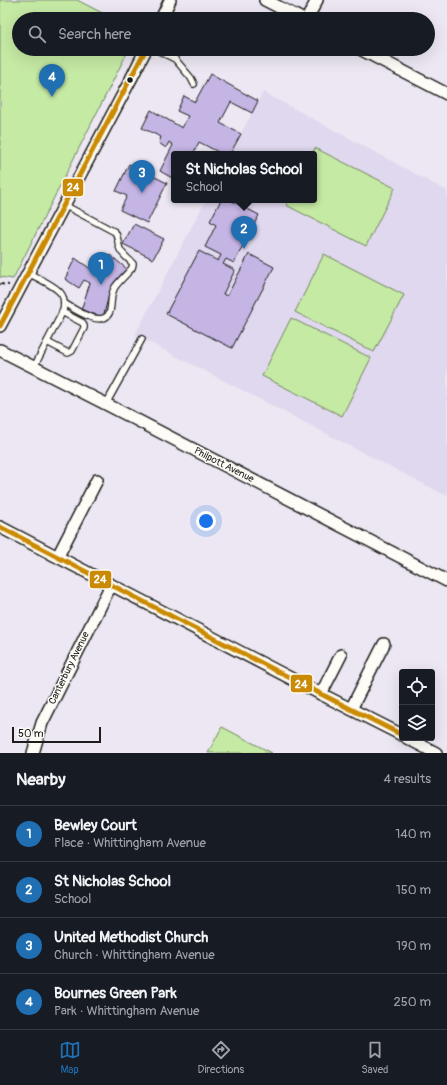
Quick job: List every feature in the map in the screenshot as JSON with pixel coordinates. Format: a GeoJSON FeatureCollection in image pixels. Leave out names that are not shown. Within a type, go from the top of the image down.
{"type":"FeatureCollection","features":[{"type":"Feature","properties":{"kind":"street"},"geometry":{"type":"LineString","coordinates":[[164,12],[170,0]]}},
{"type":"Feature","properties":{"kind":"street"},"geometry":{"type":"LineString","coordinates":[[265,0],[288,12]]}},
{"type":"Feature","properties":{"kind":"street"},"geometry":{"type":"LineString","coordinates":[[311,12],[317,0]]}},
{"type":"Feature","properties":{"kind":"street"},"geometry":{"type":"LineString","coordinates":[[0,326],[142,56]]}},
{"type":"Feature","properties":{"kind":"street"},"geometry":{"type":"LineString","coordinates":[[374,56],[447,94]]}},
{"type":"Feature","properties":{"kind":"street","name":"Philpott Avenue"},"geometry":{"type":"LineString","coordinates":[[0,350],[447,581]]}},
{"type":"Feature","properties":{"kind":"street"},"geometry":{"type":"LineString","coordinates":[[58,556],[97,480]]}},
{"type":"Feature","properties":{"kind":"street"},"geometry":{"type":"LineString","coordinates":[[0,527],[399,733]]}},
{"type":"Feature","properties":{"kind":"street","name":"Canterbury Avenue"},"geometry":{"type":"LineString","coordinates":[[33,753],[42,723],[111,585]]}},
{"type":"Feature","properties":{"kind":"street"},"geometry":{"type":"LineString","coordinates":[[351,709],[384,644]]}},
{"type":"Feature","properties":{"kind":"street"},"geometry":{"type":"LineString","coordinates":[[321,694],[341,655]]}},
{"type":"Feature","properties":{"kind":"street"},"geometry":{"type":"LineString","coordinates":[[413,741],[436,753]]}},
{"type":"Feature","properties":{"kind":"lane"},"geometry":{"type":"LineString","coordinates":[[169,56],[175,59],[191,78],[194,84]]}},
{"type":"Feature","properties":{"kind":"lane"},"geometry":{"type":"LineString","coordinates":[[64,205],[115,232],[118,235],[122,252],[133,264],[132,268],[115,287],[111,297],[110,312],[103,319],[94,319],[64,303]]}},
{"type":"Feature","properties":{"kind":"lane"},"geometry":{"type":"LineString","coordinates":[[28,273],[58,290],[63,296],[64,303],[62,312],[34,367]]}},
{"type":"Feature","properties":{"kind":"lane"},"geometry":{"type":"LineString","coordinates":[[47,342],[70,353],[84,328],[83,323],[62,312]]}},
{"type":"Feature","properties":{"kind":"lane"},"geometry":{"type":"LineString","coordinates":[[106,404],[142,339]]}},
{"type":"Feature","properties":{"kind":"shaded area"},"geometry":{"type":"Polygon","coordinates":[[[263,92],[447,191],[447,496],[135,335],[204,203],[317,203],[317,151],[232,151],[263,92]]]}},
{"type":"Feature","properties":{"kind":"green space"},"geometry":{"type":"Polygon","coordinates":[[[0,0],[77,0],[100,12],[12,12],[12,56],[125,56],[13,279],[0,277],[0,0]]]}},
{"type":"Feature","properties":{"kind":"green space"},"geometry":{"type":"Polygon","coordinates":[[[315,148],[395,188],[366,246],[286,205],[287,203],[317,203],[317,151],[314,151],[315,148]]]}},
{"type":"Feature","properties":{"kind":"green space"},"geometry":{"type":"Polygon","coordinates":[[[324,254],[404,295],[374,352],[295,312],[324,254]]]}},
{"type":"Feature","properties":{"kind":"green space"},"geometry":{"type":"Polygon","coordinates":[[[291,318],[371,358],[342,416],[262,376],[291,318]]]}},
{"type":"Feature","properties":{"kind":"green space"},"geometry":{"type":"Polygon","coordinates":[[[222,727],[272,753],[208,753],[222,727]]]}},
{"type":"Feature","properties":{"kind":"building"},"geometry":{"type":"Polygon","coordinates":[[[210,74],[258,101],[252,113],[231,102],[220,123],[241,134],[232,151],[216,151],[199,142],[194,151],[171,151],[171,177],[160,171],[173,145],[169,142],[166,148],[159,143],[161,137],[142,128],[151,110],[182,128],[188,116],[177,111],[184,96],[195,102],[210,74]]]}},
{"type":"Feature","properties":{"kind":"building"},"geometry":{"type":"Polygon","coordinates":[[[129,164],[167,183],[147,223],[120,210],[127,196],[116,191],[129,164]]]}},
{"type":"Feature","properties":{"kind":"building"},"geometry":{"type":"Polygon","coordinates":[[[219,203],[236,203],[259,215],[234,263],[226,259],[223,264],[235,270],[223,294],[227,296],[249,254],[274,267],[232,348],[166,314],[199,251],[218,261],[221,255],[205,247],[216,225],[210,221],[219,203]]]}},
{"type":"Feature","properties":{"kind":"building"},"geometry":{"type":"Polygon","coordinates":[[[134,224],[164,239],[153,259],[123,244],[134,224]]]}},
{"type":"Feature","properties":{"kind":"building"},"geometry":{"type":"Polygon","coordinates":[[[110,255],[127,269],[111,288],[103,317],[81,310],[90,283],[84,280],[79,288],[65,279],[75,258],[95,272],[110,255]]]}},
{"type":"Feature","properties":{"kind":"transit line","name":"24"},"geometry":{"type":"LineString","coordinates":[[0,326],[142,56]]}},
{"type":"Feature","properties":{"kind":"transit line","name":"24"},"geometry":{"type":"LineString","coordinates":[[0,527],[399,733]]}},
{"type":"Feature","properties":{"kind":"place","name":"Bournes Green Park"},"geometry":{"type":"Point","coordinates":[52,97]}},
{"type":"Feature","properties":{"kind":"place","name":"United Methodist Church"},"geometry":{"type":"Point","coordinates":[142,193]}},
{"type":"Feature","properties":{"kind":"place","name":"St Nicholas School"},"geometry":{"type":"Point","coordinates":[244,249]}},
{"type":"Feature","properties":{"kind":"place","name":"Bewley Court"},"geometry":{"type":"Point","coordinates":[101,285]}}]}
